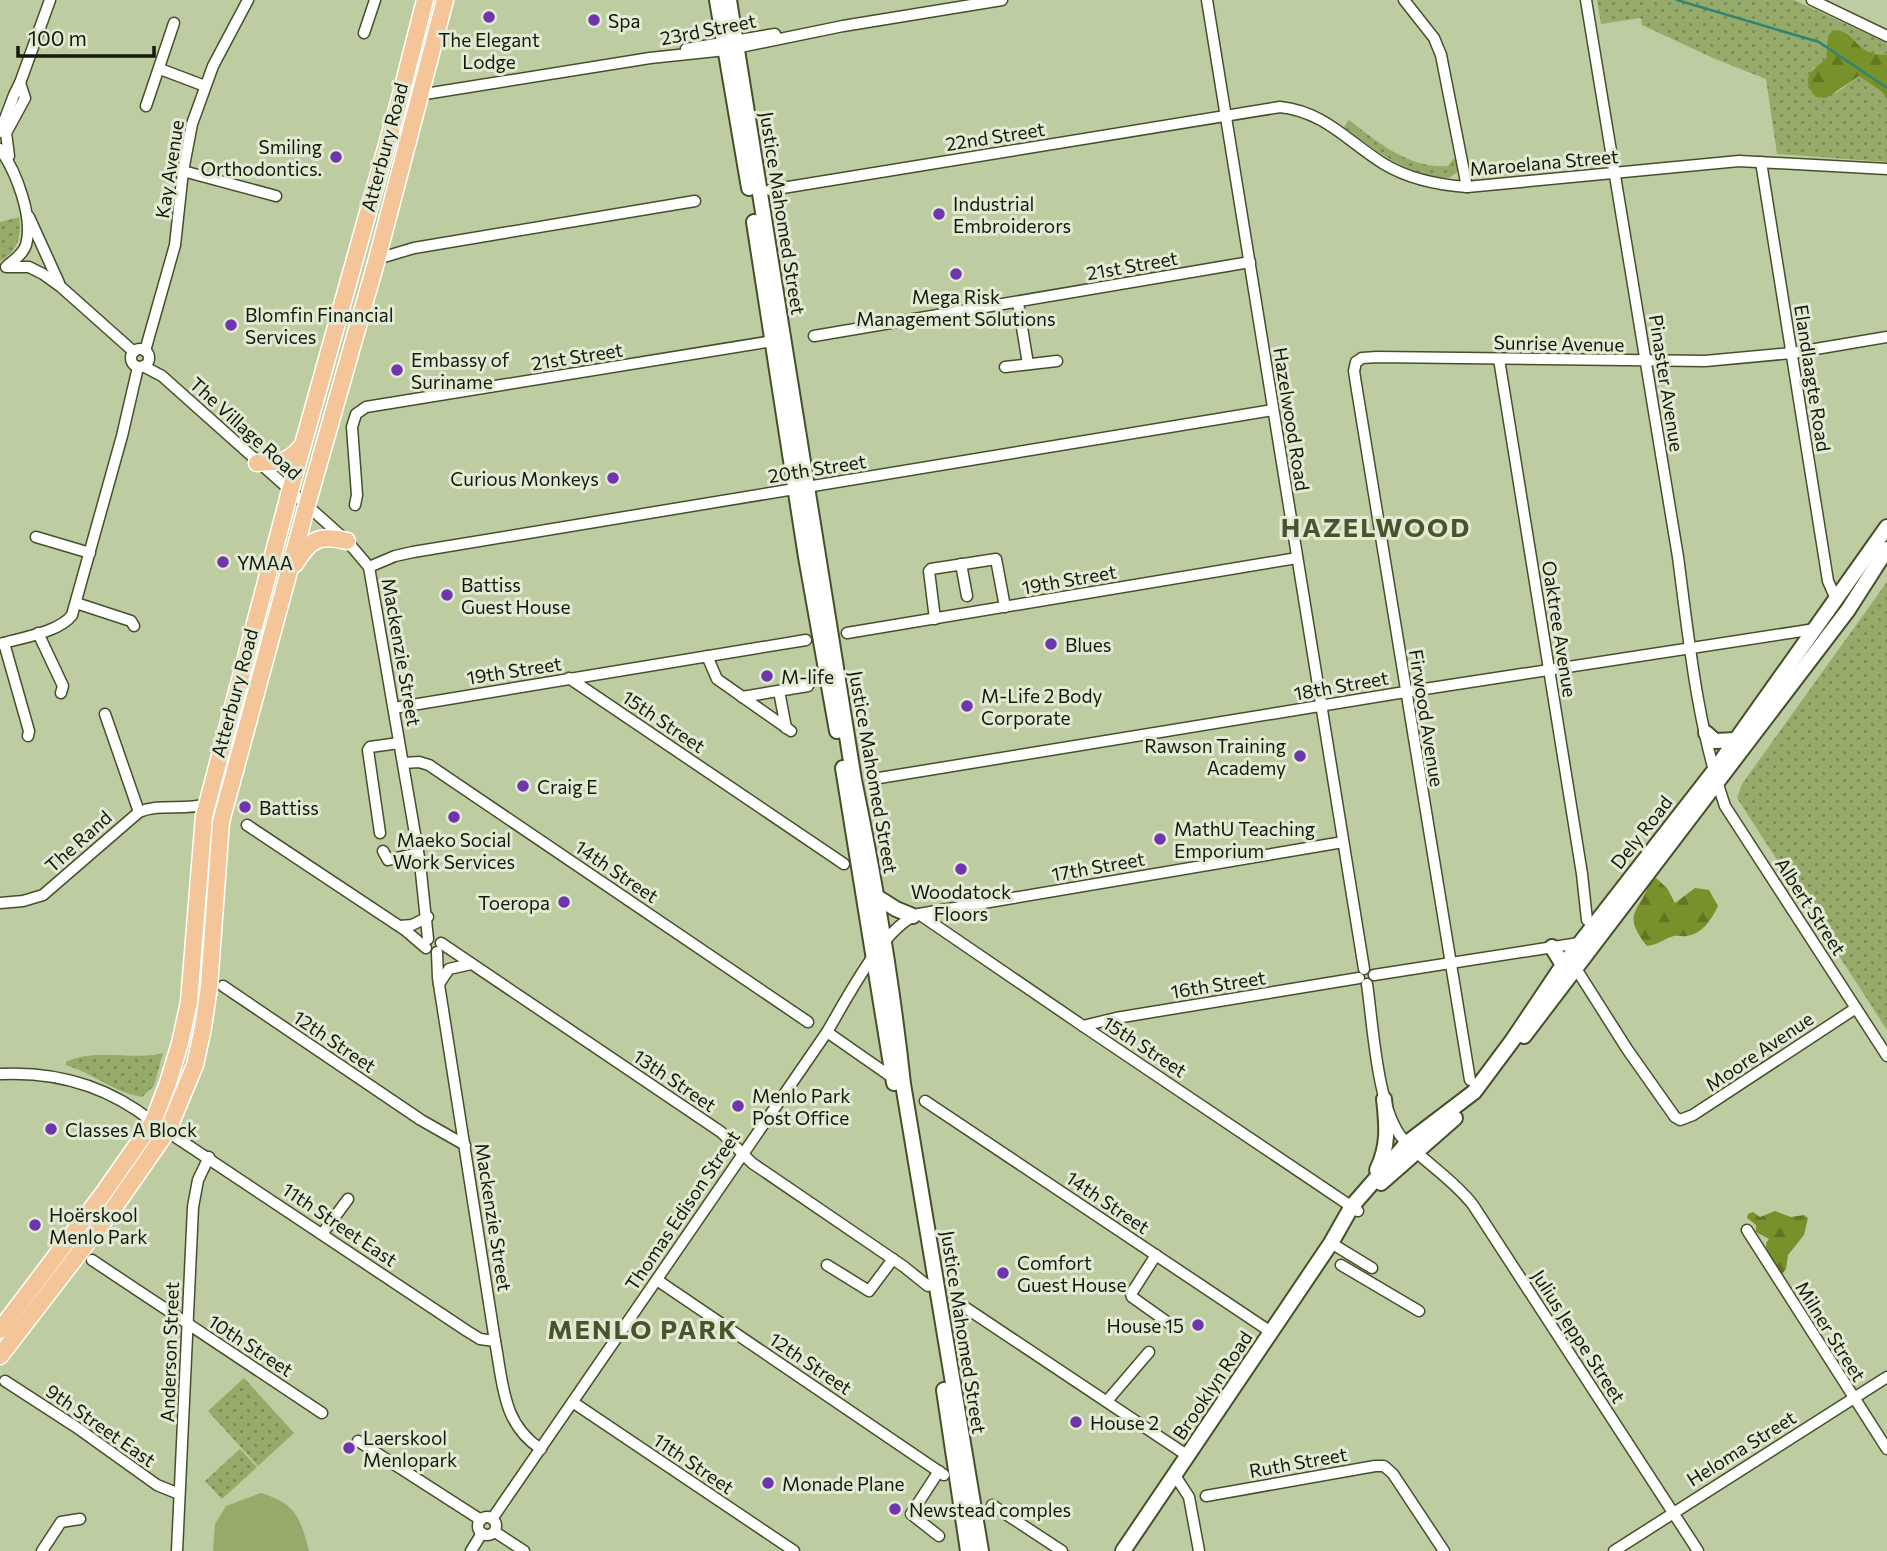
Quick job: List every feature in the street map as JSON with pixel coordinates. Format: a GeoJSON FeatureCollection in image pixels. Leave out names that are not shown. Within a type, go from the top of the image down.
{"type":"FeatureCollection","features":[{"type":"Feature","properties":{"kind":"main road","name":"Atterbury Road"},"geometry":{"type":"LineString","coordinates":[[0,1330],[102,1195],[160,1126],[189,1002],[207,804],[425,0]]}},
{"type":"Feature","properties":{"kind":"main road","name":"Atterbury Road"},"geometry":{"type":"LineString","coordinates":[[0,1356],[113,1209],[195,1065],[209,987],[221,821],[377,259],[445,0]]}},
{"type":"Feature","properties":{"kind":"main road","name":"Justice Mahomed Street"},"geometry":{"type":"LineString","coordinates":[[717,0],[731,45],[968,1551]]}},
{"type":"Feature","properties":{"kind":"main road","name":"Justice Mahomed Street"},"geometry":{"type":"LineString","coordinates":[[730,0],[731,45],[773,341],[877,897],[903,1084],[981,1551]]}},
{"type":"Feature","properties":{"kind":"main road"},"geometry":{"type":"LineString","coordinates":[[257,463],[281,463],[293,456],[304,444]]}},
{"type":"Feature","properties":{"kind":"main road","name":"Dely Road"},"geometry":{"type":"LineString","coordinates":[[1716,777],[1736,740],[1815,629],[1840,601],[1887,527]]}},
{"type":"Feature","properties":{"kind":"main road"},"geometry":{"type":"LineString","coordinates":[[283,591],[301,555],[313,542],[327,538],[347,541]]}},
{"type":"Feature","properties":{"kind":"main road"},"geometry":{"type":"LineString","coordinates":[[1840,601],[1886,551]]}},
{"type":"Feature","properties":{"kind":"main road","name":"Dely Road"},"geometry":{"type":"LineString","coordinates":[[1412,1147],[1481,1095],[1569,966],[1848,610],[1886,551]]}},
{"type":"Feature","properties":{"kind":"main road"},"geometry":{"type":"LineString","coordinates":[[1706,733],[1715,741],[1736,740]]}},
{"type":"Feature","properties":{"kind":"main road"},"geometry":{"type":"LineString","coordinates":[[877,897],[896,909],[916,915]]}},
{"type":"Feature","properties":{"kind":"main road"},"geometry":{"type":"LineString","coordinates":[[1579,943],[1590,940],[1610,913]]}},
{"type":"Feature","properties":{"kind":"main road","name":"Dely Road"},"geometry":{"type":"LineString","coordinates":[[1569,966],[1579,943],[1594,925],[1610,913]]}},
{"type":"Feature","properties":{"kind":"main road"},"geometry":{"type":"LineString","coordinates":[[1552,947],[1569,966]]}},
{"type":"Feature","properties":{"kind":"main road"},"geometry":{"type":"LineString","coordinates":[[1372,1181],[1385,1148],[1387,1122],[1384,1098]]}},
{"type":"Feature","properties":{"kind":"main road","name":"Brooklyn Road"},"geometry":{"type":"LineString","coordinates":[[1123,1551],[1372,1181],[1412,1147]]}},
{"type":"Feature","properties":{"kind":"main road","name":"Brooklyn Road"},"geometry":{"type":"LineString","coordinates":[[1355,1208],[1412,1147]]}},
{"type":"Feature","properties":{"kind":"street"},"geometry":{"type":"LineString","coordinates":[[50,0],[20,83],[25,98],[22,107],[4,127],[9,162],[49,264],[61,287]]}},
{"type":"Feature","properties":{"kind":"street","name":"Kay Avenue"},"geometry":{"type":"LineString","coordinates":[[2,643],[67,622],[76,603],[175,245],[183,171],[192,124],[205,86],[248,0]]}},
{"type":"Feature","properties":{"kind":"street"},"geometry":{"type":"LineString","coordinates":[[364,33],[375,0]]}},
{"type":"Feature","properties":{"kind":"street","name":"23rd Street"},"geometry":{"type":"LineString","coordinates":[[400,98],[1002,0]]}},
{"type":"Feature","properties":{"kind":"street","name":"Hazelwood Road"},"geometry":{"type":"LineString","coordinates":[[1207,0],[1384,1098],[1392,1123],[1412,1147]]}},
{"type":"Feature","properties":{"kind":"street"},"geometry":{"type":"LineString","coordinates":[[1404,0],[1434,38],[1441,55],[1467,187]]}},
{"type":"Feature","properties":{"kind":"street","name":"Pinaster Avenue"},"geometry":{"type":"LineString","coordinates":[[1586,0],[1690,647],[1716,777]]}},
{"type":"Feature","properties":{"kind":"street"},"geometry":{"type":"LineString","coordinates":[[1812,0],[1887,36]]}},
{"type":"Feature","properties":{"kind":"street"},"geometry":{"type":"LineString","coordinates":[[146,106],[174,23]]}},
{"type":"Feature","properties":{"kind":"street"},"geometry":{"type":"LineString","coordinates":[[160,69],[205,86]]}},
{"type":"Feature","properties":{"kind":"street","name":"Maroelana Street"},"geometry":{"type":"LineString","coordinates":[[1226,116],[1263,109],[1294,109],[1312,114],[1401,173],[1444,186],[1467,187],[1739,161],[1887,169]]}},
{"type":"Feature","properties":{"kind":"street","name":"22nd Street"},"geometry":{"type":"LineString","coordinates":[[770,190],[1226,116]]}},
{"type":"Feature","properties":{"kind":"street"},"geometry":{"type":"LineString","coordinates":[[0,149],[9,162]]}},
{"type":"Feature","properties":{"kind":"street","name":"Elandlaagte Road"},"geometry":{"type":"LineString","coordinates":[[1761,162],[1828,580],[1840,601]]}},
{"type":"Feature","properties":{"kind":"street"},"geometry":{"type":"LineString","coordinates":[[183,171],[276,195]]}},
{"type":"Feature","properties":{"kind":"street"},"geometry":{"type":"LineString","coordinates":[[377,259],[414,248],[695,201]]}},
{"type":"Feature","properties":{"kind":"street"},"geometry":{"type":"LineString","coordinates":[[3,268],[20,255],[26,246],[28,213]]}},
{"type":"Feature","properties":{"kind":"street"},"geometry":{"type":"LineString","coordinates":[[384,231],[395,246],[414,248]]}},
{"type":"Feature","properties":{"kind":"street","name":"21st Street"},"geometry":{"type":"LineString","coordinates":[[814,336],[1250,262]]}},
{"type":"Feature","properties":{"kind":"street"},"geometry":{"type":"LineString","coordinates":[[3,268],[19,265],[35,269],[61,287],[142,359]]}},
{"type":"Feature","properties":{"kind":"street"},"geometry":{"type":"LineString","coordinates":[[1018,303],[1028,364]]}},
{"type":"Feature","properties":{"kind":"street","name":"Sunrise Avenue"},"geometry":{"type":"LineString","coordinates":[[1356,362],[1362,358],[1377,357],[1646,362],[1729,360],[1887,338]]}},
{"type":"Feature","properties":{"kind":"street","name":"21st Street"},"geometry":{"type":"LineString","coordinates":[[355,505],[357,495],[352,427],[356,414],[366,407],[773,341]]}},
{"type":"Feature","properties":{"kind":"street","name":"The Village Road"},"geometry":{"type":"LineString","coordinates":[[142,359],[307,505]]}},
{"type":"Feature","properties":{"kind":"street","name":"Oaktree Avenue"},"geometry":{"type":"LineString","coordinates":[[1499,359],[1550,669],[1587,920],[1594,925]]}},
{"type":"Feature","properties":{"kind":"street"},"geometry":{"type":"LineString","coordinates":[[1004,367],[1056,360]]}},
{"type":"Feature","properties":{"kind":"street","name":"Firwood Avenue"},"geometry":{"type":"LineString","coordinates":[[1356,362],[1354,371],[1470,1080]]}},
{"type":"Feature","properties":{"kind":"street","name":"20th Street"},"geometry":{"type":"LineString","coordinates":[[369,567],[413,552],[1273,410]]}},
{"type":"Feature","properties":{"kind":"street","name":"Mackenzie Street"},"geometry":{"type":"LineString","coordinates":[[307,505],[347,541],[369,567],[439,981],[495,1341],[513,1421],[523,1435],[541,1449]]}},
{"type":"Feature","properties":{"kind":"street"},"geometry":{"type":"LineString","coordinates":[[36,537],[90,554]]}},
{"type":"Feature","properties":{"kind":"street","name":"19th Street"},"geometry":{"type":"LineString","coordinates":[[847,633],[1297,558]]}},
{"type":"Feature","properties":{"kind":"street"},"geometry":{"type":"LineString","coordinates":[[935,619],[929,571],[961,564],[996,559],[1005,607]]}},
{"type":"Feature","properties":{"kind":"street"},"geometry":{"type":"LineString","coordinates":[[961,564],[967,596]]}},
{"type":"Feature","properties":{"kind":"street"},"geometry":{"type":"LineString","coordinates":[[76,603],[131,621],[134,626]]}},
{"type":"Feature","properties":{"kind":"street","name":"18th Street"},"geometry":{"type":"LineString","coordinates":[[873,779],[1405,692],[1815,629]]}},
{"type":"Feature","properties":{"kind":"street"},"geometry":{"type":"LineString","coordinates":[[38,633],[63,686],[61,693]]}},
{"type":"Feature","properties":{"kind":"street","name":"19th Street"},"geometry":{"type":"LineString","coordinates":[[394,708],[806,640]]}},
{"type":"Feature","properties":{"kind":"street"},"geometry":{"type":"LineString","coordinates":[[2,643],[29,731],[28,736]]}},
{"type":"Feature","properties":{"kind":"street"},"geometry":{"type":"LineString","coordinates":[[707,656],[717,679],[788,729],[779,691]]}},
{"type":"Feature","properties":{"kind":"street","name":"15th Street"},"geometry":{"type":"LineString","coordinates":[[569,678],[844,864]]}},
{"type":"Feature","properties":{"kind":"street"},"geometry":{"type":"LineString","coordinates":[[742,697],[808,686]]}},
{"type":"Feature","properties":{"kind":"street"},"geometry":{"type":"LineString","coordinates":[[105,714],[139,812]]}},
{"type":"Feature","properties":{"kind":"street"},"geometry":{"type":"LineString","coordinates":[[380,833],[368,750],[370,747],[399,743]]}},
{"type":"Feature","properties":{"kind":"street","name":"14th Street"},"geometry":{"type":"LineString","coordinates":[[402,763],[424,763],[438,771],[808,1022]]}},
{"type":"Feature","properties":{"kind":"street","name":"Albert Street"},"geometry":{"type":"LineString","coordinates":[[1716,777],[1726,806],[1887,1056]]}},
{"type":"Feature","properties":{"kind":"street","name":"The Rand"},"geometry":{"type":"LineString","coordinates":[[0,903],[32,899],[48,892],[139,812],[151,808],[180,809],[207,804]]}},
{"type":"Feature","properties":{"kind":"street"},"geometry":{"type":"LineString","coordinates":[[180,809],[203,825]]}},
{"type":"Feature","properties":{"kind":"street","name":"13th Street"},"geometry":{"type":"LineString","coordinates":[[247,825],[402,928],[468,962],[721,1132],[752,1163],[928,1286]]}},
{"type":"Feature","properties":{"kind":"street","name":"17th Street"},"geometry":{"type":"LineString","coordinates":[[916,915],[1343,842]]}},
{"type":"Feature","properties":{"kind":"street"},"geometry":{"type":"LineString","coordinates":[[383,851],[388,860],[418,853]]}},
{"type":"Feature","properties":{"kind":"street"},"geometry":{"type":"LineString","coordinates":[[1586,905],[1597,911],[1610,913]]}},
{"type":"Feature","properties":{"kind":"street"},"geometry":{"type":"LineString","coordinates":[[874,954],[899,925],[916,915]]}},
{"type":"Feature","properties":{"kind":"street","name":"15th Street"},"geometry":{"type":"LineString","coordinates":[[916,915],[1355,1208]]}},
{"type":"Feature","properties":{"kind":"street"},"geometry":{"type":"LineString","coordinates":[[402,928],[428,916]]}},
{"type":"Feature","properties":{"kind":"street","name":"16th Street"},"geometry":{"type":"LineString","coordinates":[[1083,1027],[1116,1018],[1579,943]]}},
{"type":"Feature","properties":{"kind":"street","name":"Thomas Edison Street"},"geometry":{"type":"LineString","coordinates":[[492,1519],[827,1032],[874,954]]}},
{"type":"Feature","properties":{"kind":"street"},"geometry":{"type":"LineString","coordinates":[[439,981],[449,969],[468,962]]}},
{"type":"Feature","properties":{"kind":"street","name":"Moore Avenue"},"geometry":{"type":"LineString","coordinates":[[1569,966],[1680,1121],[1856,1008]]}},
{"type":"Feature","properties":{"kind":"street","name":"12th Street"},"geometry":{"type":"LineString","coordinates":[[223,986],[421,1120],[465,1145]]}},
{"type":"Feature","properties":{"kind":"street"},"geometry":{"type":"LineString","coordinates":[[827,1032],[893,1078]]}},
{"type":"Feature","properties":{"kind":"street","name":"11th Street East"},"geometry":{"type":"LineString","coordinates":[[0,1074],[44,1074],[82,1082],[135,1107],[477,1338],[495,1341]]}},
{"type":"Feature","properties":{"kind":"street","name":"14th Street"},"geometry":{"type":"LineString","coordinates":[[925,1101],[1272,1332]]}},
{"type":"Feature","properties":{"kind":"street","name":"Julius Jeppe Street"},"geometry":{"type":"LineString","coordinates":[[1412,1147],[1455,1184],[1474,1205],[1698,1551]]}},
{"type":"Feature","properties":{"kind":"street","name":"Anderson Street"},"geometry":{"type":"LineString","coordinates":[[177,1551],[194,1200],[198,1180],[209,1157]]}},
{"type":"Feature","properties":{"kind":"street"},"geometry":{"type":"LineString","coordinates":[[322,1234],[348,1199]]}},
{"type":"Feature","properties":{"kind":"street","name":"Milner Street"},"geometry":{"type":"LineString","coordinates":[[1747,1230],[1887,1449]]}},
{"type":"Feature","properties":{"kind":"street"},"geometry":{"type":"LineString","coordinates":[[1331,1242],[1369,1266],[1359,1275]]}},
{"type":"Feature","properties":{"kind":"street"},"geometry":{"type":"LineString","coordinates":[[1156,1255],[1131,1294],[1170,1324]]}},
{"type":"Feature","properties":{"kind":"street"},"geometry":{"type":"LineString","coordinates":[[827,1265],[869,1291],[893,1259]]}},
{"type":"Feature","properties":{"kind":"street","name":"10th Street"},"geometry":{"type":"LineString","coordinates":[[92,1260],[322,1413]]}},
{"type":"Feature","properties":{"kind":"street"},"geometry":{"type":"LineString","coordinates":[[1341,1265],[1419,1311]]}},
{"type":"Feature","properties":{"kind":"street","name":"12th Street"},"geometry":{"type":"LineString","coordinates":[[657,1279],[941,1473],[911,1514],[939,1536]]}},
{"type":"Feature","properties":{"kind":"street"},"geometry":{"type":"LineString","coordinates":[[960,1304],[1188,1455]]}},
{"type":"Feature","properties":{"kind":"street"},"geometry":{"type":"LineString","coordinates":[[1107,1401],[1149,1352]]}},
{"type":"Feature","properties":{"kind":"street","name":"Heloma Street"},"geometry":{"type":"LineString","coordinates":[[1614,1551],[1887,1377]]}},
{"type":"Feature","properties":{"kind":"street","name":"9th Street East"},"geometry":{"type":"LineString","coordinates":[[5,1381],[76,1427],[148,1480],[180,1494]]}},
{"type":"Feature","properties":{"kind":"street","name":"11th Street"},"geometry":{"type":"LineString","coordinates":[[574,1402],[794,1551]]}},
{"type":"Feature","properties":{"kind":"street"},"geometry":{"type":"LineString","coordinates":[[358,1441],[481,1520]]}},
{"type":"Feature","properties":{"kind":"street","name":"Ruth Street"},"geometry":{"type":"LineString","coordinates":[[1206,1496],[1384,1466],[1394,1474],[1444,1551]]}},
{"type":"Feature","properties":{"kind":"street"},"geometry":{"type":"LineString","coordinates":[[1174,1474],[1189,1497],[1199,1551]]}},
{"type":"Feature","properties":{"kind":"street"},"geometry":{"type":"LineString","coordinates":[[992,1505],[1062,1551]]}},
{"type":"Feature","properties":{"kind":"street"},"geometry":{"type":"LineString","coordinates":[[482,1534],[478,1525],[486,1517],[496,1523],[495,1532]]}},
{"type":"Feature","properties":{"kind":"street"},"geometry":{"type":"LineString","coordinates":[[42,1551],[61,1522],[80,1519]]}},
{"type":"Feature","properties":{"kind":"street"},"geometry":{"type":"LineString","coordinates":[[482,1534],[495,1532]]}},
{"type":"Feature","properties":{"kind":"street"},"geometry":{"type":"LineString","coordinates":[[495,1532],[524,1551]]}},
{"type":"Feature","properties":{"kind":"street"},"geometry":{"type":"LineString","coordinates":[[471,1551],[482,1534]]}},
{"type":"Feature","properties":{"kind":"green space"},"geometry":{"type":"Polygon","coordinates":[[[1597,0],[1794,0],[1887,43],[1887,55],[1876,54],[1867,51],[1847,35],[1833,31],[1826,59],[1812,69],[1836,93],[1859,76],[1882,92],[1887,100],[1887,162],[1777,154],[1766,79],[1642,25],[1641,18],[1601,24],[1597,0]]]}},
{"type":"Feature","properties":{"kind":"green space"},"geometry":{"type":"Polygon","coordinates":[[[1833,30],[1847,34],[1867,51],[1887,55],[1887,100],[1882,92],[1859,76],[1826,98],[1816,97],[1811,91],[1809,75],[1826,59],[1828,36],[1833,30]]]}},
{"type":"Feature","properties":{"kind":"green space"},"geometry":{"type":"Polygon","coordinates":[[[1349,120],[1407,159],[1434,166],[1448,166],[1456,159],[1458,170],[1445,178],[1405,167],[1344,127],[1349,120]]]}},
{"type":"Feature","properties":{"kind":"green space"},"geometry":{"type":"Polygon","coordinates":[[[19,217],[17,243],[11,253],[0,261],[0,222],[19,217]]]}},
{"type":"Feature","properties":{"kind":"green space"},"geometry":{"type":"Polygon","coordinates":[[[1887,582],[1887,1030],[1737,798],[1742,784],[1887,582]]]}},
{"type":"Feature","properties":{"kind":"green space"},"geometry":{"type":"Polygon","coordinates":[[[1656,878],[1667,888],[1675,903],[1695,888],[1709,890],[1718,906],[1706,925],[1692,935],[1674,936],[1647,946],[1635,926],[1634,918],[1650,880],[1656,878]]]}},
{"type":"Feature","properties":{"kind":"green space"},"geometry":{"type":"Polygon","coordinates":[[[163,1053],[154,1086],[142,1097],[66,1065],[66,1062],[89,1056],[163,1053]]]}},
{"type":"Feature","properties":{"kind":"green space"},"geometry":{"type":"Polygon","coordinates":[[[1775,1211],[1791,1217],[1804,1215],[1808,1218],[1804,1235],[1788,1255],[1786,1269],[1780,1277],[1767,1266],[1766,1243],[1769,1239],[1756,1232],[1756,1225],[1747,1218],[1748,1214],[1753,1212],[1760,1217],[1775,1211]]]}},
{"type":"Feature","properties":{"kind":"green space"},"geometry":{"type":"Polygon","coordinates":[[[244,1378],[294,1433],[258,1466],[208,1411],[244,1378]]]}},
{"type":"Feature","properties":{"kind":"green space"},"geometry":{"type":"Polygon","coordinates":[[[240,1449],[257,1467],[222,1499],[205,1481],[240,1449]]]}},
{"type":"Feature","properties":{"kind":"green space"},"geometry":{"type":"Polygon","coordinates":[[[261,1493],[282,1502],[295,1513],[309,1551],[213,1551],[215,1524],[226,1506],[261,1493]]]}},
{"type":"Feature","properties":{"kind":"waterway"},"geometry":{"type":"LineString","coordinates":[[1677,0],[1819,42],[1887,88]]}},
{"type":"Feature","properties":{"kind":"place","name":"The Elegant Lodge"},"geometry":{"type":"Point","coordinates":[489,17]}},
{"type":"Feature","properties":{"kind":"place","name":"Spa"},"geometry":{"type":"Point","coordinates":[594,20]}},
{"type":"Feature","properties":{"kind":"place","name":"Smiling Orthodontics."},"geometry":{"type":"Point","coordinates":[336,157]}},
{"type":"Feature","properties":{"kind":"place","name":"Industrial Embroiderors"},"geometry":{"type":"Point","coordinates":[939,214]}},
{"type":"Feature","properties":{"kind":"place","name":"Mega Risk Management Solutions"},"geometry":{"type":"Point","coordinates":[956,274]}},
{"type":"Feature","properties":{"kind":"place","name":"Blomfin Financial Services"},"geometry":{"type":"Point","coordinates":[231,325]}},
{"type":"Feature","properties":{"kind":"place","name":"Embassy of Suriname"},"geometry":{"type":"Point","coordinates":[397,370]}},
{"type":"Feature","properties":{"kind":"place","name":"Curious Monkeys"},"geometry":{"type":"Point","coordinates":[613,478]}},
{"type":"Feature","properties":{"kind":"place","name":"YMAA"},"geometry":{"type":"Point","coordinates":[223,562]}},
{"type":"Feature","properties":{"kind":"place","name":"Battiss Guest House"},"geometry":{"type":"Point","coordinates":[447,595]}},
{"type":"Feature","properties":{"kind":"place","name":"Blues"},"geometry":{"type":"Point","coordinates":[1051,644]}},
{"type":"Feature","properties":{"kind":"place","name":"M-life"},"geometry":{"type":"Point","coordinates":[767,676]}},
{"type":"Feature","properties":{"kind":"place","name":"M-Life 2 Body Corporate"},"geometry":{"type":"Point","coordinates":[967,706]}},
{"type":"Feature","properties":{"kind":"place","name":"Rawson Training Academy"},"geometry":{"type":"Point","coordinates":[1300,756]}},
{"type":"Feature","properties":{"kind":"place","name":"Craig E"},"geometry":{"type":"Point","coordinates":[523,786]}},
{"type":"Feature","properties":{"kind":"place","name":"Battiss"},"geometry":{"type":"Point","coordinates":[245,807]}},
{"type":"Feature","properties":{"kind":"place","name":"Maeko Social Work Services"},"geometry":{"type":"Point","coordinates":[454,817]}},
{"type":"Feature","properties":{"kind":"place","name":"MathU Teaching Emporium"},"geometry":{"type":"Point","coordinates":[1160,839]}},
{"type":"Feature","properties":{"kind":"place","name":"Woodatock Floors"},"geometry":{"type":"Point","coordinates":[961,869]}},
{"type":"Feature","properties":{"kind":"place","name":"Toeropa"},"geometry":{"type":"Point","coordinates":[564,902]}},
{"type":"Feature","properties":{"kind":"place","name":"Menlo Park Post Office"},"geometry":{"type":"Point","coordinates":[738,1106]}},
{"type":"Feature","properties":{"kind":"place","name":"Classes A Block"},"geometry":{"type":"Point","coordinates":[51,1129]}},
{"type":"Feature","properties":{"kind":"place","name":"Hoërskool Menlo Park"},"geometry":{"type":"Point","coordinates":[35,1225]}},
{"type":"Feature","properties":{"kind":"place","name":"Comfort Guest House"},"geometry":{"type":"Point","coordinates":[1003,1273]}},
{"type":"Feature","properties":{"kind":"place","name":"House 15"},"geometry":{"type":"Point","coordinates":[1198,1325]}},
{"type":"Feature","properties":{"kind":"place","name":"House 2"},"geometry":{"type":"Point","coordinates":[1076,1422]}},
{"type":"Feature","properties":{"kind":"place","name":"Laerskool Menlopark"},"geometry":{"type":"Point","coordinates":[349,1448]}},
{"type":"Feature","properties":{"kind":"place","name":"Monade Plane"},"geometry":{"type":"Point","coordinates":[768,1483]}},
{"type":"Feature","properties":{"kind":"place","name":"Newstead comples"},"geometry":{"type":"Point","coordinates":[895,1509]}},
{"type":"Feature","properties":{"kind":"district","name":"HAZELWOOD"},"geometry":{"type":"Point","coordinates":[1376,526]}},
{"type":"Feature","properties":{"kind":"district","name":"MENLO PARK"},"geometry":{"type":"Point","coordinates":[643,1328]}}]}
